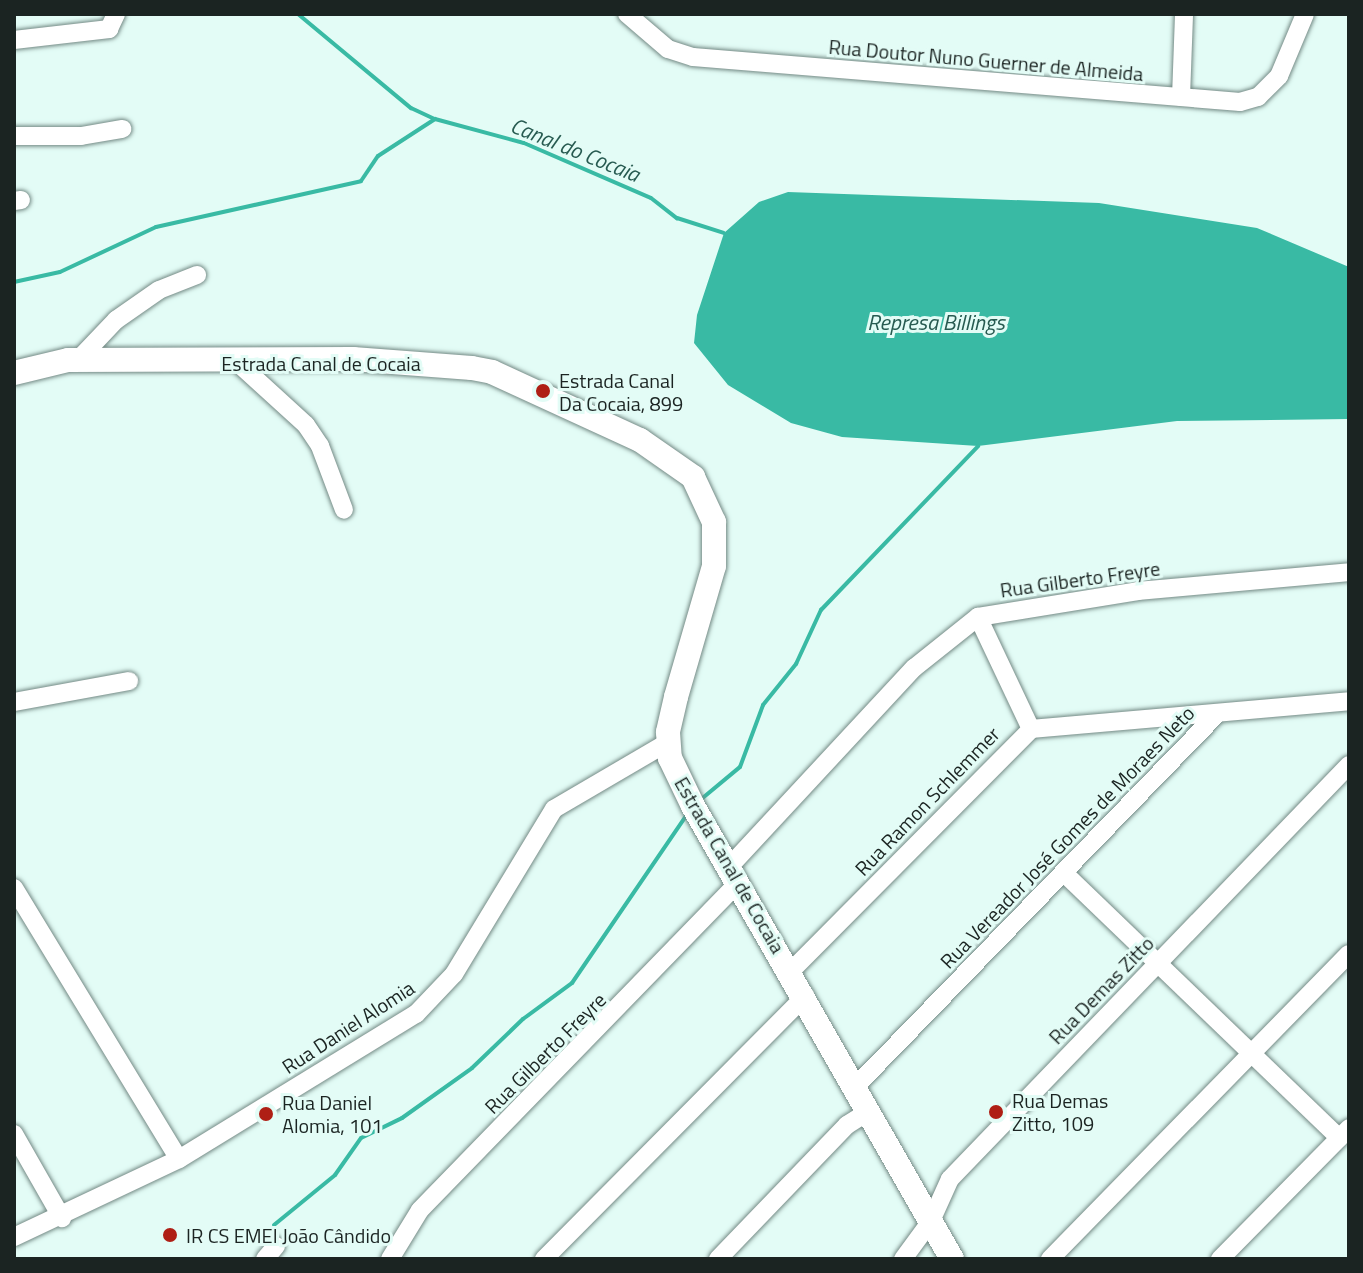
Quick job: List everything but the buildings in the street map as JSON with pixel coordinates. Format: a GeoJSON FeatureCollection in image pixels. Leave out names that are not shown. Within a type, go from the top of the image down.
{"type":"FeatureCollection","features":[{"type":"Feature","properties":{"kind":"main road","name":"Estrada Canal de Cocaia"},"geometry":{"type":"LineString","coordinates":[[14,373],[78,360],[388,360],[492,372],[640,440],[693,477],[714,522],[714,566],[682,667],[668,742],[678,776],[952,1259]]}},
{"type":"Feature","properties":{"kind":"street"},"geometry":{"type":"LineString","coordinates":[[14,40],[109,29],[116,14]]}},
{"type":"Feature","properties":{"kind":"street","name":"Rua Doutor Nuno Guerner de Almeida"},"geometry":{"type":"LineString","coordinates":[[627,14],[668,49],[693,57],[1240,102],[1258,97],[1279,76],[1305,14]]}},
{"type":"Feature","properties":{"kind":"street"},"geometry":{"type":"LineString","coordinates":[[1181,97],[1184,14]]}},
{"type":"Feature","properties":{"kind":"street"},"geometry":{"type":"LineString","coordinates":[[14,136],[81,136],[122,129]]}},
{"type":"Feature","properties":{"kind":"street"},"geometry":{"type":"LineString","coordinates":[[78,360],[116,320],[159,290],[197,275]]}},
{"type":"Feature","properties":{"kind":"street"},"geometry":{"type":"LineString","coordinates":[[237,362],[306,425],[320,446],[344,510]]}},
{"type":"Feature","properties":{"kind":"street","name":"Rua Gilberto Freyre"},"geometry":{"type":"LineString","coordinates":[[390,1259],[420,1210],[734,875],[904,677],[978,617],[1138,591],[1349,572]]}},
{"type":"Feature","properties":{"kind":"street"},"geometry":{"type":"LineString","coordinates":[[978,617],[1031,729]]}},
{"type":"Feature","properties":{"kind":"street"},"geometry":{"type":"LineString","coordinates":[[14,702],[129,681]]}},
{"type":"Feature","properties":{"kind":"street","name":"Rua Vereador José Gomes de Moraes Neto"},"geometry":{"type":"LineString","coordinates":[[856,1086],[1217,714],[1349,701]]}},
{"type":"Feature","properties":{"kind":"street","name":"Rua Ramon Schlemmer"},"geometry":{"type":"LineString","coordinates":[[791,971],[1031,729],[1217,714]]}},
{"type":"Feature","properties":{"kind":"street","name":"Rua Daniel Alomia"},"geometry":{"type":"LineString","coordinates":[[14,1237],[62,1218],[179,1159],[416,1014],[454,974],[554,809],[668,742]]}},
{"type":"Feature","properties":{"kind":"street","name":"Rua Demas Zitto"},"geometry":{"type":"LineString","coordinates":[[903,1259],[931,1221],[950,1179],[1349,765]]}},
{"type":"Feature","properties":{"kind":"street"},"geometry":{"type":"LineString","coordinates":[[1064,873],[1253,1054],[1344,1133],[1220,1259]]}},
{"type":"Feature","properties":{"kind":"street"},"geometry":{"type":"LineString","coordinates":[[14,888],[179,1159]]}},
{"type":"Feature","properties":{"kind":"street"},"geometry":{"type":"LineString","coordinates":[[1050,1259],[1349,954]]}},
{"type":"Feature","properties":{"kind":"street"},"geometry":{"type":"LineString","coordinates":[[544,1259],[805,996]]}},
{"type":"Feature","properties":{"kind":"street"},"geometry":{"type":"LineString","coordinates":[[718,1259],[847,1125],[869,1111]]}},
{"type":"Feature","properties":{"kind":"street"},"geometry":{"type":"LineString","coordinates":[[14,1134],[62,1218]]}},
{"type":"Feature","properties":{"kind":"water","name":"Represa Billings"},"geometry":{"type":"Polygon","coordinates":[[[788,192],[1099,203],[1257,228],[1349,267],[1349,419],[1177,421],[978,446],[842,437],[791,423],[728,385],[694,343],[697,315],[724,233],[759,202],[788,192]]]}},
{"type":"Feature","properties":{"kind":"waterway","name":"Canal do Cocaia"},"geometry":{"type":"LineString","coordinates":[[298,14],[411,108],[435,119],[524,143],[651,198],[677,218],[724,233]]}},
{"type":"Feature","properties":{"kind":"waterway"},"geometry":{"type":"LineString","coordinates":[[14,282],[60,272],[156,227],[361,181],[378,156],[435,119]]}},
{"type":"Feature","properties":{"kind":"waterway"},"geometry":{"type":"LineString","coordinates":[[699,801],[740,767],[763,705],[796,664],[821,610],[978,446]]}},
{"type":"Feature","properties":{"kind":"waterway"},"geometry":{"type":"LineString","coordinates":[[274,1225],[335,1175],[361,1138],[402,1118],[472,1068],[523,1019],[572,983],[688,813]]}},
{"type":"Feature","properties":{"kind":"place","name":"Estrada Canal Da Cocaia, 899"},"geometry":{"type":"Point","coordinates":[543,391]}},
{"type":"Feature","properties":{"kind":"place","name":"Rua Demas Zitto, 109"},"geometry":{"type":"Point","coordinates":[996,1112]}},
{"type":"Feature","properties":{"kind":"place","name":"Rua Daniel Alomia, 101"},"geometry":{"type":"Point","coordinates":[266,1114]}},
{"type":"Feature","properties":{"kind":"place","name":"IR CS EMEI João Cândido"},"geometry":{"type":"Point","coordinates":[170,1235]}}]}
